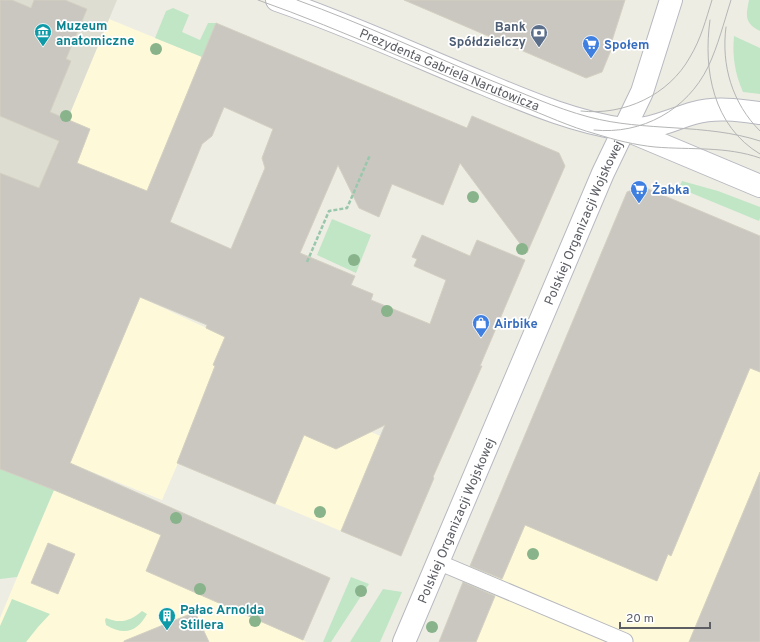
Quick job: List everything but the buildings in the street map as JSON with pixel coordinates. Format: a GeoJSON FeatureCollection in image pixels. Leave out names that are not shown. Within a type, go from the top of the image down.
{"type":"FeatureCollection","features":[{"type":"Feature","properties":{"kind":"street","name":"Prezydenta Gabriela Narutowicza"},"geometry":{"type":"LineString","coordinates":[[277,0],[315,13],[538,106],[580,120],[624,129],[642,135],[760,186]]}},
{"type":"Feature","properties":{"kind":"street","name":"Polskiej Organizacji Wojskowej"},"geometry":{"type":"LineString","coordinates":[[404,642],[602,173],[642,92],[671,0]]}},
{"type":"Feature","properties":{"kind":"street","name":"Prezydenta Gabriela Narutowicza"},"geometry":{"type":"LineString","coordinates":[[624,129],[643,129],[654,127],[695,113],[706,111],[720,110],[760,113]]}},
{"type":"Feature","properties":{"kind":"lane"},"geometry":{"type":"LineString","coordinates":[[438,562],[625,641]]}},
{"type":"Feature","properties":{"kind":"path"},"geometry":{"type":"LineString","coordinates":[[307,262],[329,211],[347,208],[370,154]]}},
{"type":"Feature","properties":{"kind":"shaded area"},"geometry":{"type":"Polygon","coordinates":[[[0,0],[117,0],[0,282],[0,0]]]}},
{"type":"Feature","properties":{"kind":"shaded area"},"geometry":{"type":"Polygon","coordinates":[[[109,19],[202,57],[109,283],[228,338],[216,367],[440,461],[401,556],[178,463],[162,500],[70,463],[0,282],[109,19]]]}},
{"type":"Feature","properties":{"kind":"shaded area"},"geometry":{"type":"Polygon","coordinates":[[[760,349],[760,642],[439,642],[504,484],[649,543],[760,349]]]}},
{"type":"Feature","properties":{"kind":"shaded area"},"geometry":{"type":"Polygon","coordinates":[[[54,490],[161,535],[147,571],[307,642],[0,642],[0,618],[54,490]]]}},
{"type":"Feature","properties":{"kind":"green space"},"geometry":{"type":"Polygon","coordinates":[[[749,0],[760,0],[760,31],[751,25],[747,18],[749,0]]]}},
{"type":"Feature","properties":{"kind":"green space"},"geometry":{"type":"Polygon","coordinates":[[[173,8],[189,15],[182,32],[200,40],[208,23],[216,23],[202,57],[155,38],[166,11],[173,8]]]}},
{"type":"Feature","properties":{"kind":"green space"},"geometry":{"type":"Polygon","coordinates":[[[734,36],[760,48],[760,94],[743,92],[735,65],[733,51],[734,36]]]}},
{"type":"Feature","properties":{"kind":"green space"},"geometry":{"type":"Polygon","coordinates":[[[682,181],[718,191],[760,207],[759,221],[679,188],[682,181]]]}},
{"type":"Feature","properties":{"kind":"green space"},"geometry":{"type":"Polygon","coordinates":[[[332,219],[371,235],[356,273],[317,255],[332,219]]]}},
{"type":"Feature","properties":{"kind":"green space"},"geometry":{"type":"Polygon","coordinates":[[[0,469],[54,490],[17,577],[0,579],[0,469]]]}},
{"type":"Feature","properties":{"kind":"green space"},"geometry":{"type":"Polygon","coordinates":[[[351,577],[369,584],[331,642],[323,642],[351,577]]]}},
{"type":"Feature","properties":{"kind":"green space"},"geometry":{"type":"Polygon","coordinates":[[[383,589],[402,592],[380,642],[350,642],[383,589]]]}},
{"type":"Feature","properties":{"kind":"green space"},"geometry":{"type":"Polygon","coordinates":[[[12,599],[50,614],[26,642],[0,642],[0,626],[12,599]]]}},
{"type":"Feature","properties":{"kind":"green space"},"geometry":{"type":"Polygon","coordinates":[[[142,611],[147,614],[139,625],[130,630],[119,630],[106,625],[106,618],[121,621],[134,617],[142,611]]]}},
{"type":"Feature","properties":{"kind":"tram line"},"geometry":{"type":"LineString","coordinates":[[258,0],[324,25],[486,92],[586,131],[640,145],[668,148],[721,150],[747,154],[760,158]]}},
{"type":"Feature","properties":{"kind":"tram line"},"geometry":{"type":"LineString","coordinates":[[297,0],[322,9],[551,105],[589,117],[632,125],[696,129],[718,132],[739,135],[760,141]]}},
{"type":"Feature","properties":{"kind":"tram line"},"geometry":{"type":"LineString","coordinates":[[581,111],[597,112],[629,106],[658,92],[670,82],[681,70],[694,50],[703,29],[712,0]]}},
{"type":"Feature","properties":{"kind":"tram line"},"geometry":{"type":"LineString","coordinates":[[594,130],[612,130],[646,124],[675,107],[688,96],[699,82],[712,59],[731,0]]}},
{"type":"Feature","properties":{"kind":"tram line"},"geometry":{"type":"LineString","coordinates":[[710,20],[708,58],[710,77],[715,95],[731,128],[744,142],[760,154]]}},
{"type":"Feature","properties":{"kind":"tram line"},"geometry":{"type":"LineString","coordinates":[[726,27],[725,55],[731,83],[742,108],[760,131]]}},
{"type":"Feature","properties":{"kind":"place","name":"Muzeum anatomiczne"},"geometry":{"type":"Point","coordinates":[43,47]}},
{"type":"Feature","properties":{"kind":"place","name":"Bank Spółdzielczy"},"geometry":{"type":"Point","coordinates":[539,48]}},
{"type":"Feature","properties":{"kind":"place","name":"Społem"},"geometry":{"type":"Point","coordinates":[591,59]}},
{"type":"Feature","properties":{"kind":"place","name":"Żabka"},"geometry":{"type":"Point","coordinates":[639,204]}},
{"type":"Feature","properties":{"kind":"place","name":"Airbike"},"geometry":{"type":"Point","coordinates":[481,338]}},
{"type":"Feature","properties":{"kind":"place","name":"Pałac Arnolda Stillera"},"geometry":{"type":"Point","coordinates":[167,631]}}]}
